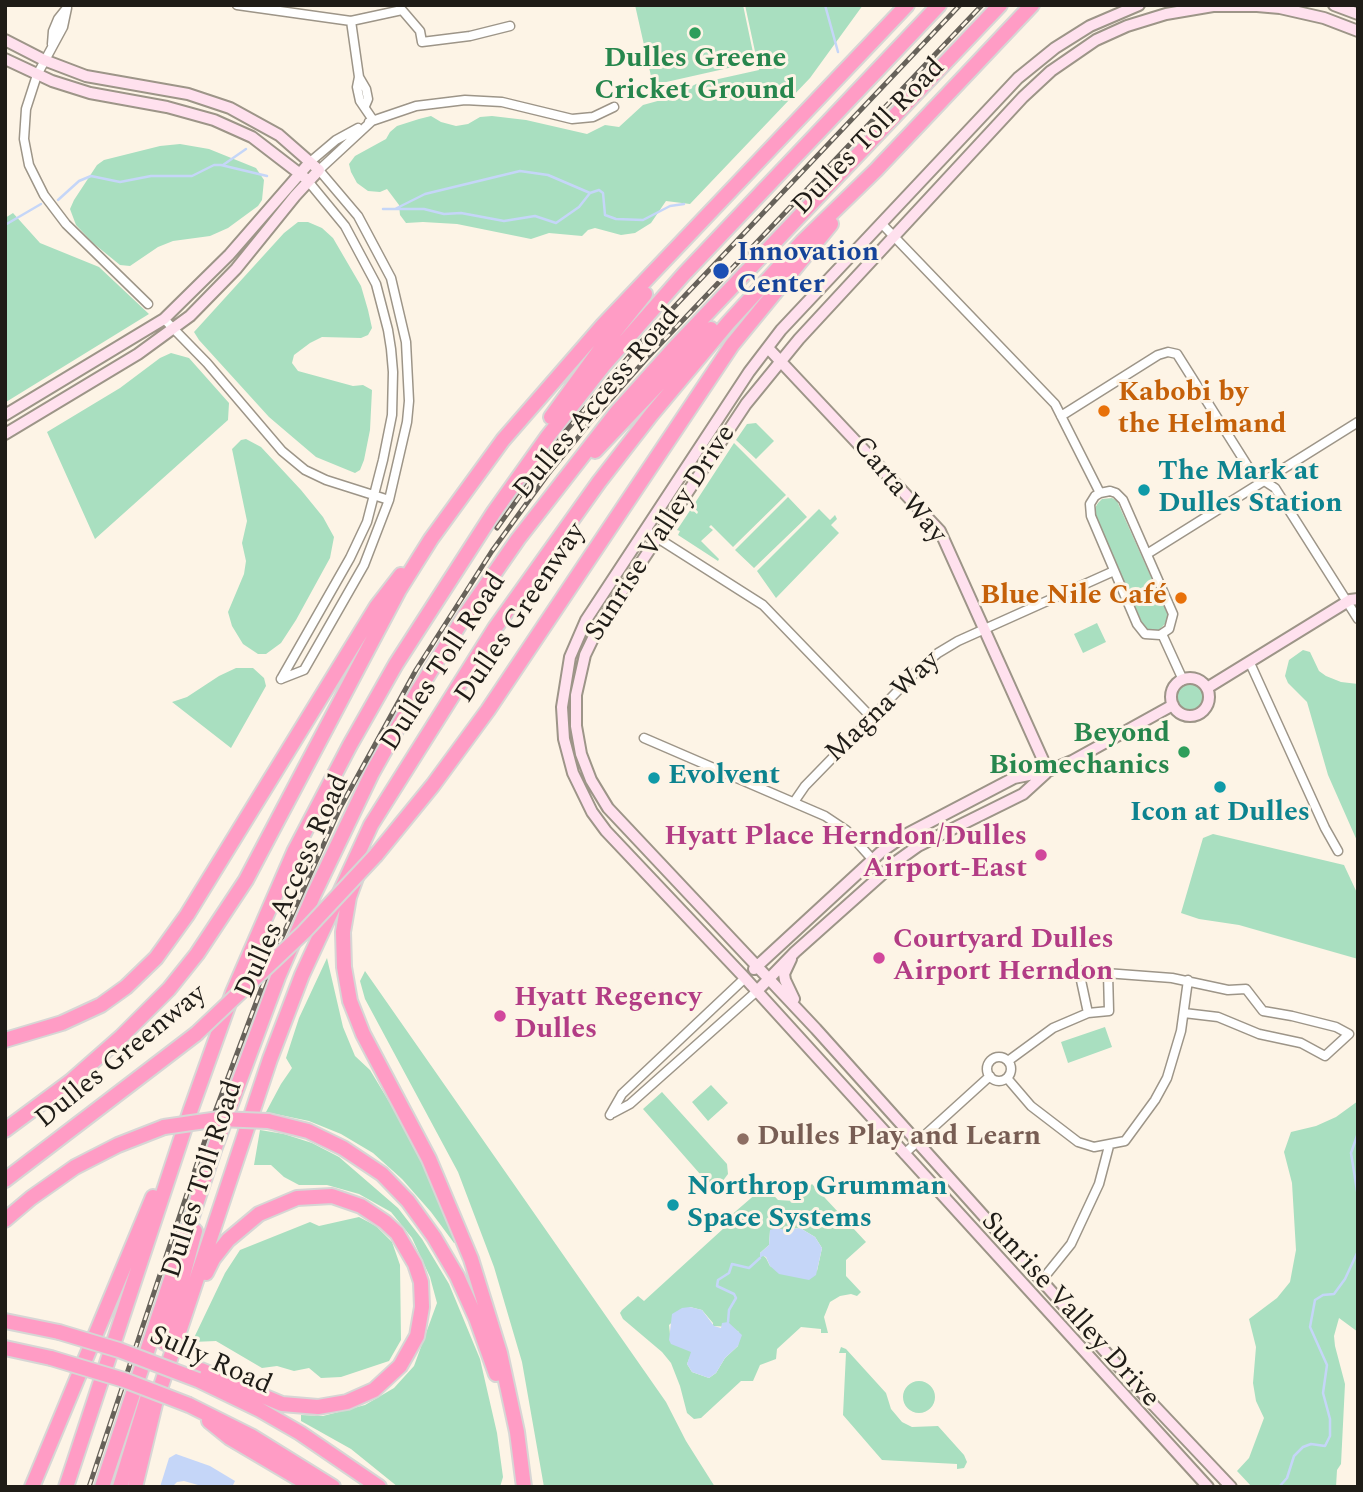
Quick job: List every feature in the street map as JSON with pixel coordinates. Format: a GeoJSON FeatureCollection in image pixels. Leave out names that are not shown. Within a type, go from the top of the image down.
{"type":"FeatureCollection","features":[{"type":"Feature","properties":{"kind":"highway"},"geometry":{"type":"LineString","coordinates":[[5,1040],[74,1018],[100,1005],[126,987],[156,958],[187,915],[388,589],[431,539],[485,464],[548,386],[906,5]]}},
{"type":"Feature","properties":{"kind":"highway","name":"Dulles Access Road"},"geometry":{"type":"LineString","coordinates":[[66,1487],[191,1109],[233,992],[294,852],[365,718],[444,587],[548,436],[624,341],[939,5]]}},
{"type":"Feature","properties":{"kind":"highway","name":"Dulles Access Road"},"geometry":{"type":"LineString","coordinates":[[102,1487],[215,1147],[278,977],[372,773],[439,657],[518,539],[584,452],[657,367],[1000,5]]}},
{"type":"Feature","properties":{"kind":"highway","name":"Dulles Toll Road"},"geometry":{"type":"LineString","coordinates":[[135,1487],[148,1426],[260,1088],[302,975],[371,825],[495,628],[599,482],[676,384],[802,242],[876,170],[1032,5]]}},
{"type":"Feature","properties":{"kind":"highway"},"geometry":{"type":"LineString","coordinates":[[444,587],[468,539],[599,351],[649,290],[751,181],[791,127]]}},
{"type":"Feature","properties":{"kind":"highway","name":"Dulles Greenway"},"geometry":{"type":"LineString","coordinates":[[5,1180],[195,1034],[304,932],[376,855],[433,785],[494,702],[732,345],[876,170]]}},
{"type":"Feature","properties":{"kind":"highway"},"geometry":{"type":"LineString","coordinates":[[518,539],[596,451],[765,273],[802,242]]}},
{"type":"Feature","properties":{"kind":"highway","name":"Dulles Greenway"},"geometry":{"type":"LineString","coordinates":[[5,1130],[71,1080],[121,1037],[169,989],[197,954],[246,880],[355,671],[399,590],[431,539]]}},
{"type":"Feature","properties":{"kind":"highway"},"geometry":{"type":"LineString","coordinates":[[397,785],[349,897],[343,932],[345,979],[360,1028],[429,1159],[471,1259],[490,1314],[505,1373],[524,1485]]}},
{"type":"Feature","properties":{"kind":"highway"},"geometry":{"type":"LineString","coordinates":[[120,1487],[176,1310],[236,1088]]}},
{"type":"Feature","properties":{"kind":"highway"},"geometry":{"type":"LineString","coordinates":[[32,1487],[191,1109]]}},
{"type":"Feature","properties":{"kind":"highway"},"geometry":{"type":"LineString","coordinates":[[5,1220],[75,1167],[110,1148],[164,1127],[206,1119],[245,1118],[268,1121],[308,1131],[354,1154],[390,1182],[425,1223],[457,1276],[494,1367],[524,1485]]}},
{"type":"Feature","properties":{"kind":"highway"},"geometry":{"type":"LineString","coordinates":[[171,1355],[193,1311],[213,1259],[242,1226],[269,1208],[306,1196],[339,1198],[374,1213],[392,1228],[406,1246],[421,1282],[421,1320],[405,1359],[395,1372],[374,1390],[336,1405],[291,1406],[200,1375]]}},
{"type":"Feature","properties":{"kind":"highway","name":"Sully Road"},"geometry":{"type":"LineString","coordinates":[[5,1321],[59,1332],[200,1375],[300,1433],[379,1487]]}},
{"type":"Feature","properties":{"kind":"highway","name":"Sully Road"},"geometry":{"type":"LineString","coordinates":[[5,1348],[116,1377],[189,1405],[251,1436],[333,1487]]}},
{"type":"Feature","properties":{"kind":"highway"},"geometry":{"type":"LineString","coordinates":[[189,1405],[230,1438],[313,1487]]}},
{"type":"Feature","properties":{"kind":"main road","name":"Sunrise Valley Drive"},"geometry":{"type":"LineString","coordinates":[[1139,5],[1090,26],[1035,63],[1018,78],[808,300],[768,348],[749,372],[586,620],[565,673],[562,707],[566,751],[578,785],[599,821],[1208,1487]]}},
{"type":"Feature","properties":{"kind":"main road"},"geometry":{"type":"LineString","coordinates":[[1334,5],[1358,14]]}},
{"type":"Feature","properties":{"kind":"main road","name":"Sunrise Valley Drive"},"geometry":{"type":"LineString","coordinates":[[1231,1487],[1145,1396],[816,1029],[608,808],[591,780],[581,754],[576,726],[576,695],[585,655],[599,626],[731,426],[780,360],[1023,97],[1051,72],[1096,40],[1127,26],[1190,9],[1257,6],[1306,13],[1358,31]]}},
{"type":"Feature","properties":{"kind":"main road"},"geometry":{"type":"LineString","coordinates":[[5,40],[44,60],[86,76],[188,94],[230,108],[273,131],[314,166],[164,318],[5,415]]}},
{"type":"Feature","properties":{"kind":"main road"},"geometry":{"type":"LineString","coordinates":[[5,60],[37,75],[90,93],[167,107],[214,120],[252,137],[304,177]]}},
{"type":"Feature","properties":{"kind":"main road"},"geometry":{"type":"LineString","coordinates":[[5,434],[174,330],[229,277],[304,177]]}},
{"type":"Feature","properties":{"kind":"main road","name":"Carta Way"},"geometry":{"type":"LineString","coordinates":[[768,348],[940,531],[1048,771]]}},
{"type":"Feature","properties":{"kind":"main road"},"geometry":{"type":"LineString","coordinates":[[1207,688],[1352,600],[1352,593],[1358,590]]}},
{"type":"Feature","properties":{"kind":"main road"},"geometry":{"type":"LineString","coordinates":[[1194,679],[1207,688],[1209,700],[1199,715],[1186,716],[1173,705],[1174,688],[1183,680],[1194,679]]}},
{"type":"Feature","properties":{"kind":"main road"},"geometry":{"type":"LineString","coordinates":[[745,978],[873,860],[907,834],[1014,778],[1048,771],[1086,753],[1173,705]]}},
{"type":"Feature","properties":{"kind":"main road"},"geometry":{"type":"LineString","coordinates":[[757,991],[795,952],[907,853],[1023,794],[1048,771]]}},
{"type":"Feature","properties":{"kind":"main road"},"geometry":{"type":"LineString","coordinates":[[795,952],[784,974],[786,986],[816,1029]]}},
{"type":"Feature","properties":{"kind":"street"},"geometry":{"type":"LineString","coordinates":[[237,5],[351,20],[402,10],[420,31],[422,42],[470,36],[510,26]]}},
{"type":"Feature","properties":{"kind":"street"},"geometry":{"type":"LineString","coordinates":[[68,7],[56,24],[52,44],[37,75],[26,109],[26,151],[33,174],[44,195],[66,224],[148,304]]}},
{"type":"Feature","properties":{"kind":"street"},"geometry":{"type":"LineString","coordinates":[[351,20],[359,77],[368,99],[365,106],[373,120]]}},
{"type":"Feature","properties":{"kind":"street"},"geometry":{"type":"LineString","coordinates":[[304,177],[345,226],[376,284],[388,330],[393,373],[391,415],[367,522],[350,558],[281,679],[304,670],[364,565],[389,500],[402,449],[409,401],[402,318],[386,266],[348,203],[314,166],[336,140],[373,120],[416,106],[464,100],[502,102],[572,119],[593,117],[614,107]]}},
{"type":"Feature","properties":{"kind":"street"},"geometry":{"type":"LineString","coordinates":[[881,223],[1055,404],[1100,493]]}},
{"type":"Feature","properties":{"kind":"street"},"geometry":{"type":"LineString","coordinates":[[164,318],[207,363],[282,451],[305,470],[389,500]]}},
{"type":"Feature","properties":{"kind":"street"},"geometry":{"type":"LineString","coordinates":[[1061,415],[1158,355],[1173,353],[1181,358],[1253,475],[1261,483],[1275,488],[1352,600],[1358,619]]}},
{"type":"Feature","properties":{"kind":"street"},"geometry":{"type":"LineString","coordinates":[[1147,554],[1358,422]]}},
{"type":"Feature","properties":{"kind":"street"},"geometry":{"type":"LineString","coordinates":[[1110,491],[1121,497],[1147,554],[1173,614],[1169,629],[1162,634],[1151,636],[1140,630],[1089,510],[1094,496],[1110,491]]}},
{"type":"Feature","properties":{"kind":"street"},"geometry":{"type":"LineString","coordinates":[[645,530],[763,605],[872,718]]}},
{"type":"Feature","properties":{"kind":"street","name":"Magna Way"},"geometry":{"type":"LineString","coordinates":[[794,802],[805,786],[938,653],[958,641],[1114,571]]}},
{"type":"Feature","properties":{"kind":"street"},"geometry":{"type":"LineString","coordinates":[[1162,634],[1183,680]]}},
{"type":"Feature","properties":{"kind":"street"},"geometry":{"type":"LineString","coordinates":[[1250,663],[1338,851]]}},
{"type":"Feature","properties":{"kind":"street"},"geometry":{"type":"LineString","coordinates":[[644,737],[825,816],[846,830],[873,860]]}},
{"type":"Feature","properties":{"kind":"street"},"geometry":{"type":"LineString","coordinates":[[1088,1013],[1079,971],[1188,980],[1228,990],[1246,989],[1263,1012],[1336,1027],[1349,1034],[1325,1056],[1301,1043],[1259,1034],[1218,1017],[1184,1013]]}},
{"type":"Feature","properties":{"kind":"street"},"geometry":{"type":"LineString","coordinates":[[1008,1061],[1053,1028],[1088,1013],[1109,1011],[1108,973]]}},
{"type":"Feature","properties":{"kind":"street"},"geometry":{"type":"LineString","coordinates":[[745,978],[622,1094],[610,1115],[631,1104],[757,991]]}},
{"type":"Feature","properties":{"kind":"street"},"geometry":{"type":"LineString","coordinates":[[1007,1078],[1031,1106],[1078,1142],[1094,1147],[1125,1141],[1155,1100],[1167,1078],[1184,1013],[1188,980]]}},
{"type":"Feature","properties":{"kind":"street"},"geometry":{"type":"LineString","coordinates":[[998,1057],[1008,1061],[1011,1068],[1007,1078],[996,1080],[990,1076],[987,1070],[991,1060],[998,1057]]}},
{"type":"Feature","properties":{"kind":"street"},"geometry":{"type":"LineString","coordinates":[[904,1154],[990,1076]]}},
{"type":"Feature","properties":{"kind":"street"},"geometry":{"type":"LineString","coordinates":[[1042,1280],[1071,1244],[1099,1184],[1109,1146]]}},
{"type":"Feature","properties":{"kind":"green space","name":"Dulles Greene Cricket Ground"},"geometry":{"type":"Polygon","coordinates":[[[635,5],[743,5],[755,62],[653,85],[635,5]]]}},
{"type":"Feature","properties":{"kind":"green space"},"geometry":{"type":"Polygon","coordinates":[[[745,5],[863,5],[810,78],[690,204],[666,201],[651,223],[635,233],[621,235],[595,228],[582,236],[549,233],[531,239],[457,224],[406,223],[400,215],[399,205],[387,189],[380,192],[368,191],[357,183],[351,172],[349,164],[355,156],[386,139],[397,126],[431,116],[456,126],[468,124],[480,117],[492,116],[526,120],[587,134],[605,125],[619,127],[643,105],[672,97],[696,84],[759,70],[745,5]]]}},
{"type":"Feature","properties":{"kind":"green space"},"geometry":{"type":"Polygon","coordinates":[[[180,144],[209,149],[256,168],[264,180],[262,200],[228,228],[210,236],[173,241],[158,247],[130,266],[120,265],[76,225],[70,209],[74,200],[97,165],[104,160],[160,146],[180,144]]]}},
{"type":"Feature","properties":{"kind":"green space"},"geometry":{"type":"Polygon","coordinates":[[[13,213],[40,243],[99,267],[149,314],[6,402],[5,218],[13,213]]]}},
{"type":"Feature","properties":{"kind":"green space"},"geometry":{"type":"Polygon","coordinates":[[[298,222],[308,222],[322,228],[333,238],[361,286],[368,310],[372,328],[368,335],[361,338],[322,337],[294,355],[292,363],[298,371],[353,386],[363,385],[372,390],[370,430],[364,460],[360,470],[355,473],[316,457],[269,417],[194,332],[284,233],[298,222]]]}},
{"type":"Feature","properties":{"kind":"green space"},"geometry":{"type":"Polygon","coordinates":[[[171,353],[189,358],[229,403],[228,420],[95,539],[47,432],[120,388],[160,358],[171,353]]]}},
{"type":"Feature","properties":{"kind":"green space"},"geometry":{"type":"Polygon","coordinates":[[[756,423],[774,441],[756,459],[736,440],[747,424],[756,423]]]}},
{"type":"Feature","properties":{"kind":"green space"},"geometry":{"type":"Polygon","coordinates":[[[246,439],[261,447],[301,490],[323,517],[334,537],[330,558],[296,620],[281,643],[266,654],[258,654],[243,644],[232,626],[228,612],[244,574],[246,561],[242,543],[247,521],[232,449],[246,439]]]}},
{"type":"Feature","properties":{"kind":"green space"},"geometry":{"type":"Polygon","coordinates":[[[734,443],[786,495],[733,547],[711,525],[709,527],[713,530],[701,541],[718,561],[678,535],[680,531],[677,530],[691,509],[697,514],[693,506],[734,443]]]}},
{"type":"Feature","properties":{"kind":"green space"},"geometry":{"type":"Polygon","coordinates":[[[788,497],[807,517],[754,568],[735,550],[788,497]]]}},
{"type":"Feature","properties":{"kind":"green space"},"geometry":{"type":"Polygon","coordinates":[[[1112,498],[1117,501],[1168,615],[1167,622],[1159,630],[1148,630],[1144,627],[1096,516],[1095,508],[1098,503],[1102,499],[1112,498]]]}},
{"type":"Feature","properties":{"kind":"green space"},"geometry":{"type":"Polygon","coordinates":[[[819,509],[830,520],[835,515],[837,519],[831,525],[839,533],[776,598],[757,571],[819,509]]]}},
{"type":"Feature","properties":{"kind":"green space"},"geometry":{"type":"Polygon","coordinates":[[[1097,623],[1106,642],[1083,653],[1074,634],[1097,623]]]}},
{"type":"Feature","properties":{"kind":"green space"},"geometry":{"type":"Polygon","coordinates":[[[1303,650],[1310,652],[1319,671],[1326,676],[1341,682],[1358,684],[1358,843],[1328,775],[1307,702],[1288,683],[1285,676],[1289,660],[1303,650]]]}},
{"type":"Feature","properties":{"kind":"green space"},"geometry":{"type":"Polygon","coordinates":[[[236,668],[253,668],[264,678],[266,686],[231,748],[172,702],[187,697],[236,668]]]}},
{"type":"Feature","properties":{"kind":"green space"},"geometry":{"type":"Polygon","coordinates":[[[1191,683],[1201,687],[1205,697],[1201,707],[1191,711],[1181,707],[1177,697],[1181,687],[1191,683]]]}},
{"type":"Feature","properties":{"kind":"green space"},"geometry":{"type":"Polygon","coordinates":[[[1213,834],[1344,865],[1358,895],[1358,959],[1239,925],[1199,919],[1181,913],[1203,838],[1213,834]]]}},
{"type":"Feature","properties":{"kind":"green space"},"geometry":{"type":"Polygon","coordinates":[[[327,958],[343,1027],[355,1056],[370,1070],[408,1133],[458,1241],[454,1243],[402,1179],[373,1153],[341,1134],[309,1121],[266,1112],[292,1068],[286,1058],[299,1018],[327,958]]]}},
{"type":"Feature","properties":{"kind":"green space"},"geometry":{"type":"Polygon","coordinates":[[[365,971],[666,1402],[686,1441],[715,1487],[544,1487],[522,1362],[494,1267],[458,1172],[365,999],[360,981],[365,971]]]}},
{"type":"Feature","properties":{"kind":"green space"},"geometry":{"type":"Polygon","coordinates":[[[1105,1027],[1112,1047],[1068,1063],[1061,1042],[1105,1027]]]}},
{"type":"Feature","properties":{"kind":"green space"},"geometry":{"type":"Polygon","coordinates":[[[711,1085],[728,1103],[708,1121],[692,1102],[711,1085]]]}},
{"type":"Feature","properties":{"kind":"green space"},"geometry":{"type":"Polygon","coordinates":[[[662,1092],[727,1164],[728,1174],[722,1182],[707,1182],[643,1109],[662,1092]]]}},
{"type":"Feature","properties":{"kind":"green space"},"geometry":{"type":"Polygon","coordinates":[[[1358,1101],[1358,1332],[1339,1318],[1334,1336],[1345,1384],[1341,1464],[1337,1470],[1336,1487],[1252,1487],[1237,1471],[1249,1458],[1264,1418],[1256,1401],[1253,1383],[1256,1347],[1249,1319],[1277,1298],[1290,1282],[1296,1250],[1292,1183],[1284,1152],[1291,1132],[1316,1126],[1336,1117],[1358,1101]]]}},
{"type":"Feature","properties":{"kind":"green space"},"geometry":{"type":"Polygon","coordinates":[[[260,1130],[312,1143],[339,1157],[398,1208],[422,1239],[449,1284],[480,1359],[497,1433],[503,1477],[500,1487],[398,1487],[351,1449],[301,1421],[301,1415],[323,1416],[365,1405],[394,1388],[414,1366],[437,1303],[430,1277],[412,1238],[391,1212],[359,1194],[327,1185],[299,1185],[284,1177],[271,1165],[254,1165],[260,1130]]]}},
{"type":"Feature","properties":{"kind":"green space"},"geometry":{"type":"Polygon","coordinates":[[[812,1184],[866,1242],[846,1260],[846,1276],[861,1292],[857,1296],[840,1296],[830,1302],[824,1317],[828,1333],[821,1333],[821,1329],[801,1327],[777,1349],[776,1359],[760,1365],[753,1381],[741,1381],[701,1418],[694,1419],[687,1413],[671,1363],[623,1319],[620,1313],[638,1296],[644,1301],[724,1228],[721,1224],[765,1186],[778,1200],[794,1201],[812,1184]],[[800,1228],[770,1231],[769,1245],[760,1253],[770,1266],[790,1275],[817,1271],[822,1248],[815,1237],[800,1228]],[[690,1307],[669,1325],[671,1343],[688,1348],[692,1352],[687,1364],[692,1372],[709,1378],[738,1346],[739,1332],[731,1327],[713,1326],[702,1310],[690,1307]]]}},
{"type":"Feature","properties":{"kind":"green space"},"geometry":{"type":"Polygon","coordinates":[[[359,1217],[376,1226],[392,1242],[400,1265],[401,1340],[389,1361],[341,1377],[321,1378],[309,1368],[294,1371],[277,1366],[262,1368],[216,1341],[192,1342],[225,1273],[240,1250],[310,1222],[319,1226],[359,1217]]]}},
{"type":"Feature","properties":{"kind":"green space"},"geometry":{"type":"Polygon","coordinates":[[[841,1347],[846,1349],[886,1393],[891,1409],[902,1422],[912,1427],[938,1426],[964,1455],[967,1462],[964,1468],[957,1469],[957,1464],[882,1460],[843,1415],[846,1353],[839,1353],[841,1347]]]}},
{"type":"Feature","properties":{"kind":"green space"},"geometry":{"type":"Polygon","coordinates":[[[919,1381],[930,1386],[935,1397],[930,1408],[919,1413],[908,1408],[903,1397],[908,1386],[919,1381]]]}},
{"type":"Feature","properties":{"kind":"water"},"geometry":{"type":"Polygon","coordinates":[[[800,1228],[815,1237],[822,1248],[816,1275],[809,1280],[779,1274],[770,1266],[766,1257],[760,1258],[760,1253],[769,1245],[770,1230],[800,1228]]]}},
{"type":"Feature","properties":{"kind":"water"},"geometry":{"type":"Polygon","coordinates":[[[690,1307],[702,1310],[714,1326],[721,1328],[722,1323],[728,1322],[742,1335],[738,1346],[709,1378],[692,1372],[687,1364],[691,1352],[671,1344],[669,1340],[672,1314],[690,1307]]]}},
{"type":"Feature","properties":{"kind":"water"},"geometry":{"type":"Polygon","coordinates":[[[176,1454],[210,1466],[235,1481],[232,1487],[205,1487],[184,1481],[177,1482],[172,1487],[160,1487],[169,1458],[176,1454]]]}},
{"type":"Feature","properties":{"kind":"waterway"},"geometry":{"type":"LineString","coordinates":[[825,5],[838,52]]}},
{"type":"Feature","properties":{"kind":"waterway"},"geometry":{"type":"LineString","coordinates":[[223,165],[246,149]]}},
{"type":"Feature","properties":{"kind":"waterway"},"geometry":{"type":"LineString","coordinates":[[58,200],[79,181],[91,176],[120,182],[151,176],[192,176],[214,165],[267,176]]}},
{"type":"Feature","properties":{"kind":"waterway"},"geometry":{"type":"LineString","coordinates":[[395,209],[425,194],[520,171],[548,175],[590,193],[599,190],[603,193],[605,215],[616,219],[643,220],[670,206],[684,204]]}},
{"type":"Feature","properties":{"kind":"waterway"},"geometry":{"type":"LineString","coordinates":[[383,209],[424,209],[504,221],[535,216],[556,223],[579,207],[590,193]]}},
{"type":"Feature","properties":{"kind":"waterway"},"geometry":{"type":"LineString","coordinates":[[5,225],[41,204]]}},
{"type":"Feature","properties":{"kind":"waterway"},"geometry":{"type":"LineString","coordinates":[[1358,1133],[1351,1153],[1358,1197]]}},
{"type":"Feature","properties":{"kind":"waterway"},"geometry":{"type":"LineString","coordinates":[[1279,1487],[1287,1478],[1294,1456],[1303,1447],[1311,1444],[1325,1446],[1330,1436],[1330,1419],[1323,1393],[1327,1365],[1310,1327],[1315,1300],[1323,1295],[1334,1294],[1345,1279],[1358,1251]]}},
{"type":"Feature","properties":{"kind":"waterway"},"geometry":{"type":"LineString","coordinates":[[728,1322],[729,1310],[736,1298],[734,1294],[717,1286],[718,1280],[729,1273],[732,1264],[749,1268],[760,1258]]}},
{"type":"Feature","properties":{"kind":"railway"},"geometry":{"type":"LineString","coordinates":[[497,528],[566,431],[641,342],[960,5]]}},
{"type":"Feature","properties":{"kind":"railway"},"geometry":{"type":"LineString","coordinates":[[89,1487],[209,1128],[274,955],[340,808],[416,670],[492,551],[548,474],[593,419],[647,358],[982,5]]}},
{"type":"Feature","properties":{"kind":"place","name":"Dulles Greene Cricket Ground"},"geometry":{"type":"Point","coordinates":[695,33]}},
{"type":"Feature","properties":{"kind":"place","name":"Innovation Center"},"geometry":{"type":"Point","coordinates":[721,271]}},
{"type":"Feature","properties":{"kind":"place","name":"Kabobi by the Helmand"},"geometry":{"type":"Point","coordinates":[1104,411]}},
{"type":"Feature","properties":{"kind":"place","name":"The Mark at Dulles Station"},"geometry":{"type":"Point","coordinates":[1144,490]}},
{"type":"Feature","properties":{"kind":"place","name":"Blue Nile Café"},"geometry":{"type":"Point","coordinates":[1181,598]}},
{"type":"Feature","properties":{"kind":"place","name":"Beyond Biomechanics"},"geometry":{"type":"Point","coordinates":[1184,752]}},
{"type":"Feature","properties":{"kind":"place","name":"Evolvent"},"geometry":{"type":"Point","coordinates":[654,778]}},
{"type":"Feature","properties":{"kind":"place","name":"Icon at Dulles"},"geometry":{"type":"Point","coordinates":[1220,787]}},
{"type":"Feature","properties":{"kind":"place","name":"Hyatt Place Herndon/Dulles Airport-East"},"geometry":{"type":"Point","coordinates":[1041,855]}},
{"type":"Feature","properties":{"kind":"place","name":"Courtyard Dulles Airport Herndon"},"geometry":{"type":"Point","coordinates":[879,958]}},
{"type":"Feature","properties":{"kind":"place","name":"Hyatt Regency Dulles"},"geometry":{"type":"Point","coordinates":[500,1016]}},
{"type":"Feature","properties":{"kind":"place","name":"Dulles Play and Learn"},"geometry":{"type":"Point","coordinates":[743,1139]}},
{"type":"Feature","properties":{"kind":"place","name":"Northrop Grumman Space Systems"},"geometry":{"type":"Point","coordinates":[673,1205]}}]}
